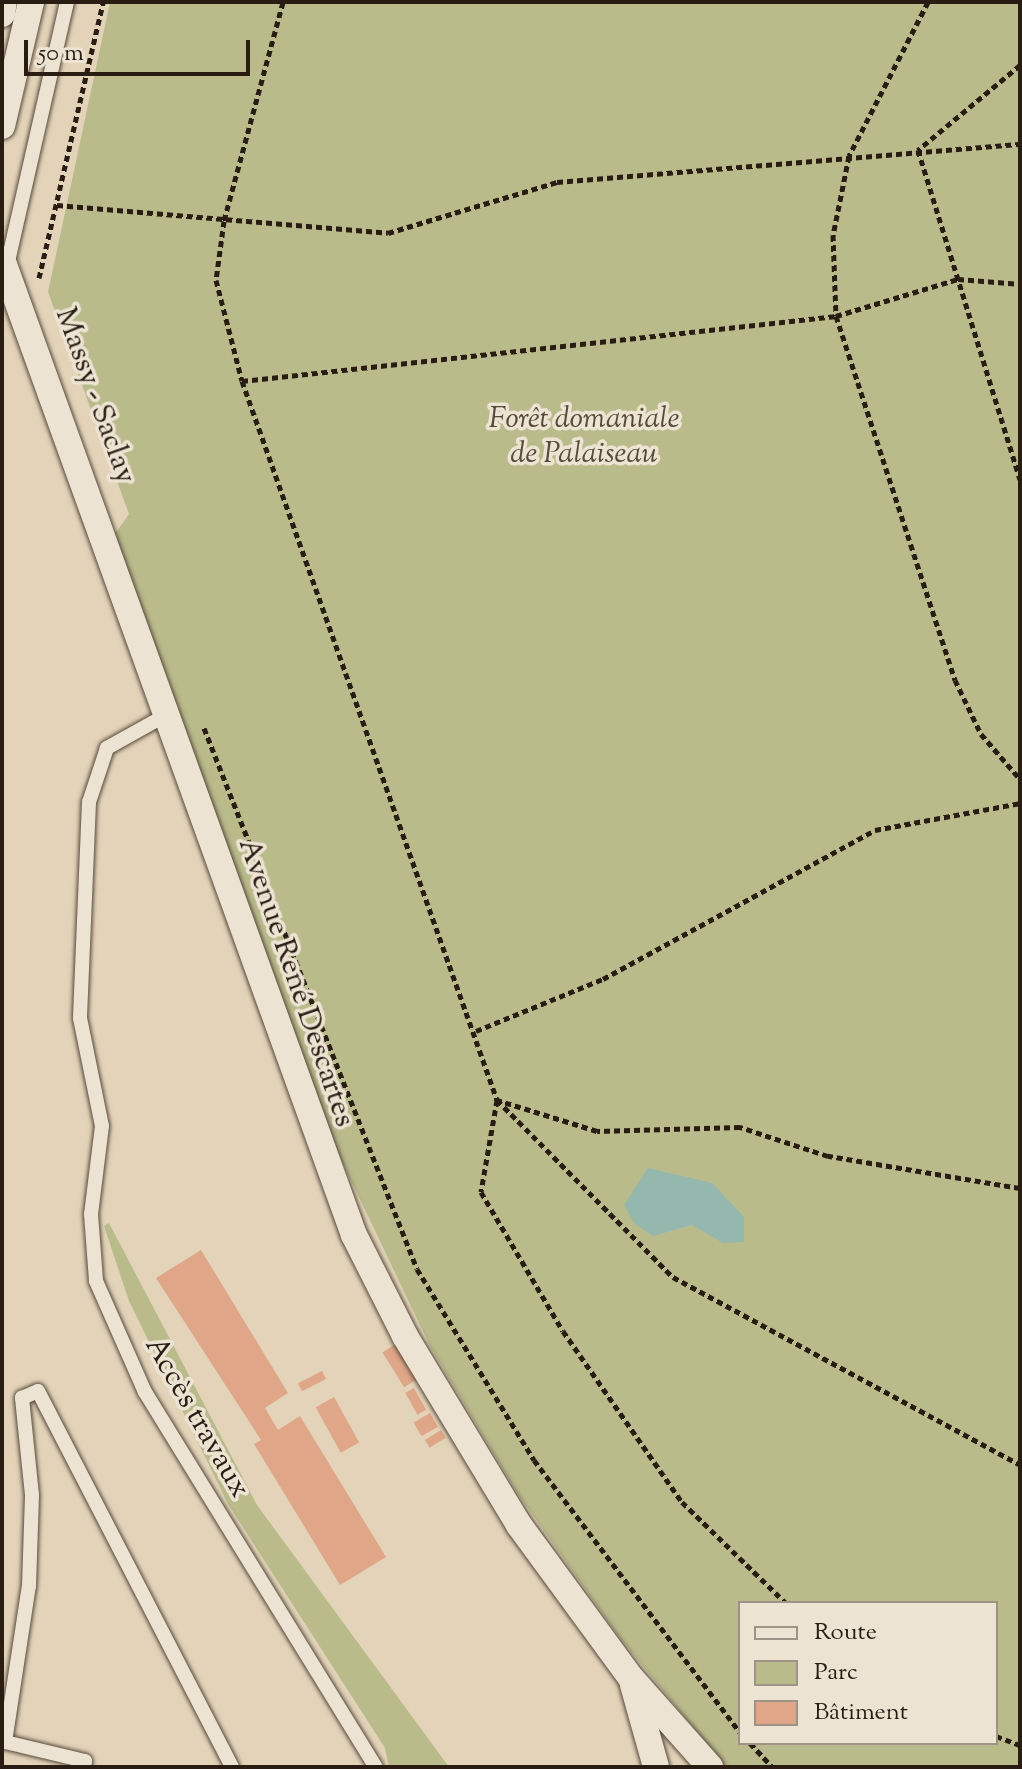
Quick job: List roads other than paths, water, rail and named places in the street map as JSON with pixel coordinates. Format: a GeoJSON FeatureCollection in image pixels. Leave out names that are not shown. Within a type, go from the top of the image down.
{"type":"FeatureCollection","features":[{"type":"Feature","properties":{"kind":"street"},"geometry":{"type":"LineString","coordinates":[[2,14],[4,2]]}},
{"type":"Feature","properties":{"kind":"street"},"geometry":{"type":"LineString","coordinates":[[2,126],[31,2]]}},
{"type":"Feature","properties":{"kind":"street","name":"Avenue René Descartes"},"geometry":{"type":"LineString","coordinates":[[4,263],[354,1235],[405,1336],[511,1512],[631,1678],[710,1767]]}},
{"type":"Feature","properties":{"kind":"street","name":"Avenue René Descartes"},"geometry":{"type":"LineString","coordinates":[[631,1678],[656,1767]]}},
{"type":"Feature","properties":{"kind":"lane"},"geometry":{"type":"LineString","coordinates":[[4,263],[67,2]]}},
{"type":"Feature","properties":{"kind":"lane","name":"Accès travaux"},"geometry":{"type":"LineString","coordinates":[[166,715],[107,748],[89,802],[80,1018],[102,1126],[91,1214],[96,1281],[145,1392],[376,1767]]}},
{"type":"Feature","properties":{"kind":"lane"},"geometry":{"type":"LineString","coordinates":[[84,1767],[85,1761],[5,1742],[29,1586],[32,1495],[22,1398],[38,1391],[232,1767]]}},
{"type":"Feature","properties":{"kind":"water"},"geometry":{"type":"Polygon","coordinates":[[[648,1168],[712,1183],[744,1217],[744,1242],[723,1243],[692,1225],[653,1236],[635,1224],[624,1205],[648,1168]]]}},
{"type":"Feature","properties":{"kind":"park label","name":"Forêt domaniale de Palaiseau"},"geometry":{"type":"Point","coordinates":[584,437]}}]}
